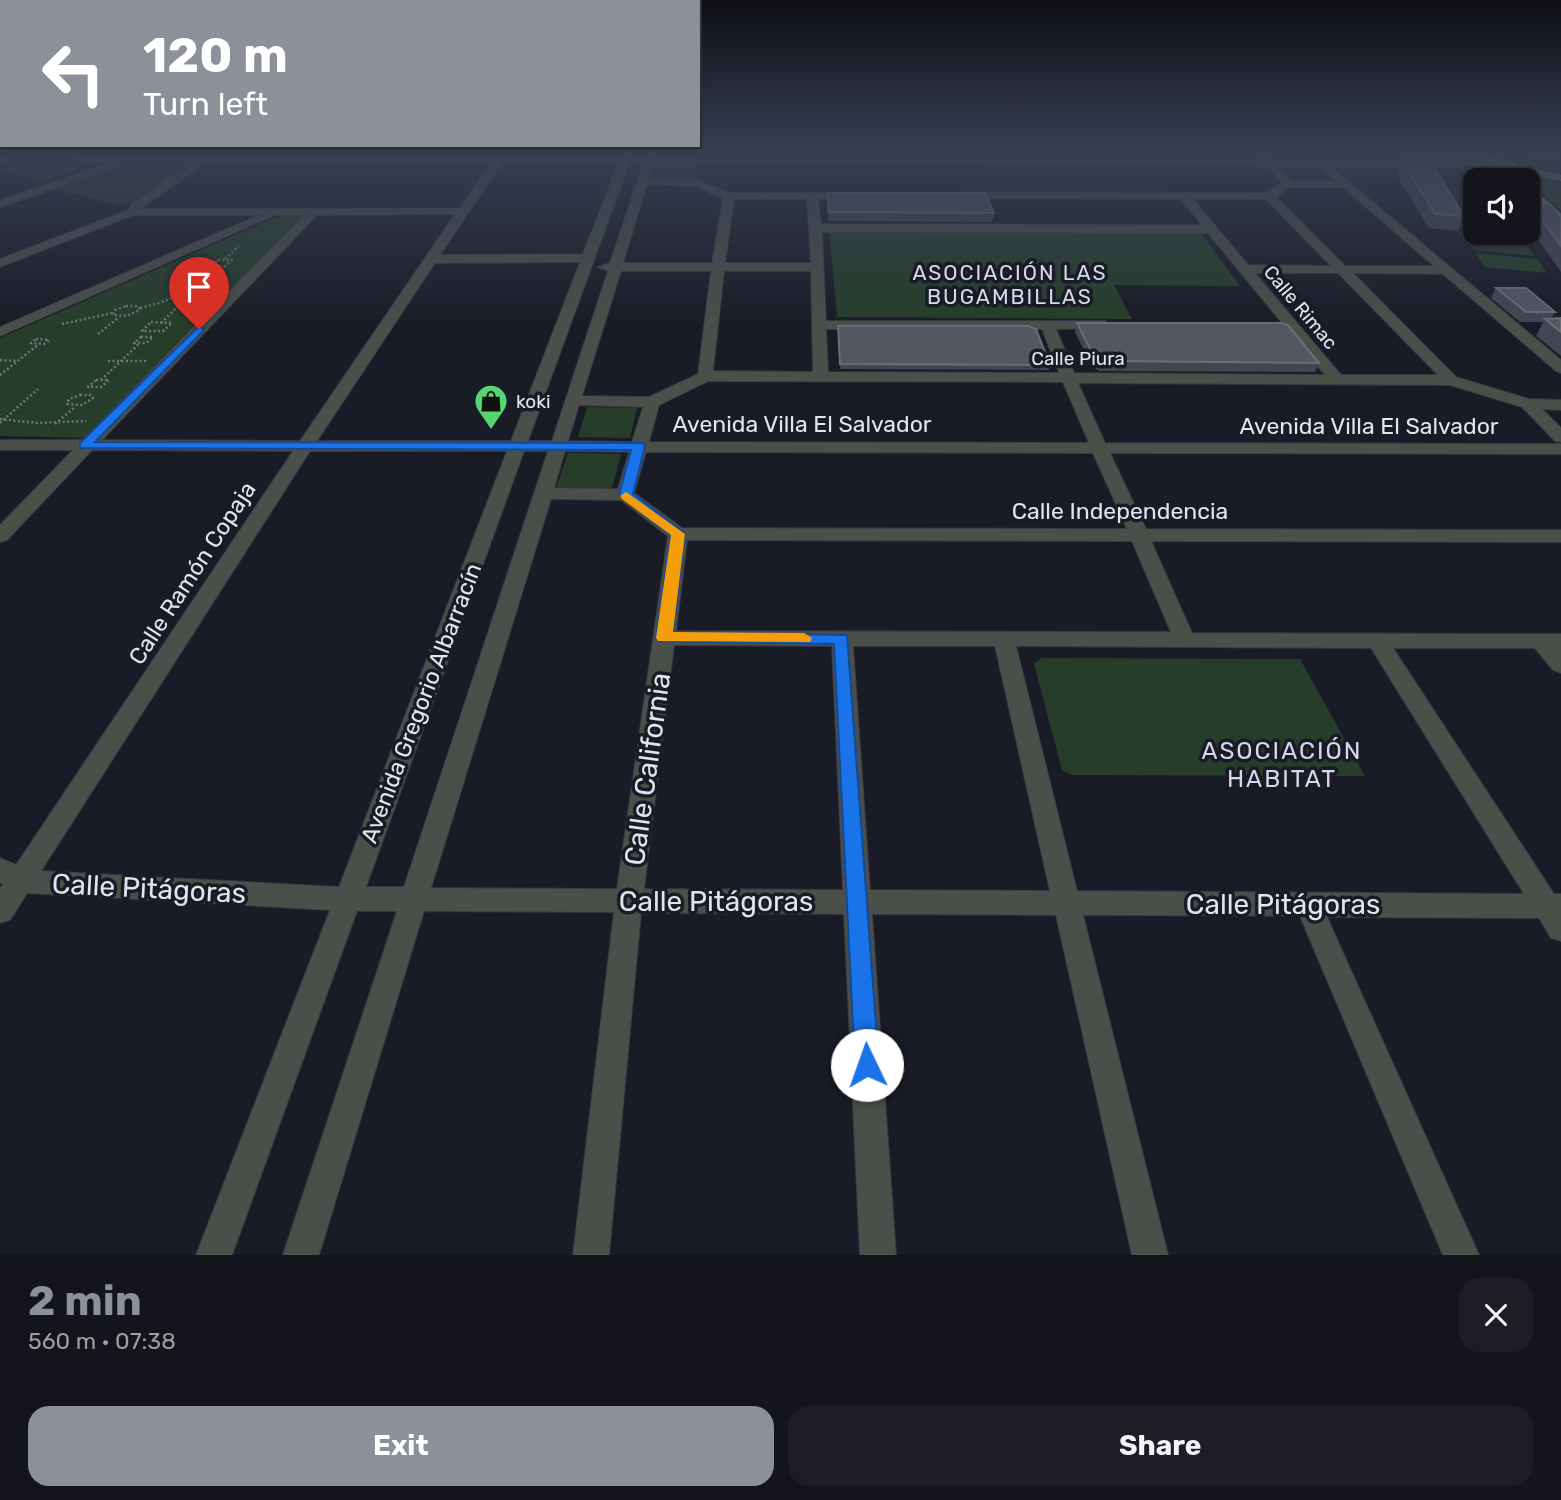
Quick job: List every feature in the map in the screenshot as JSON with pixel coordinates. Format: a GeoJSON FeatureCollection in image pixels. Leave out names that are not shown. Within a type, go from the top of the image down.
{"type":"FeatureCollection","features":[{"type":"Feature","properties":{"kind":"street","name":"Avenida Gregorio Albarracín"},"geometry":{"type":"LineString","coordinates":[[214,1255],[606,211]]}},
{"type":"Feature","properties":{"kind":"street","name":"Avenida Gregorio Albarracín"},"geometry":{"type":"LineString","coordinates":[[301,1255],[633,211]]}},
{"type":"Feature","properties":{"kind":"street"},"geometry":{"type":"LineString","coordinates":[[572,400],[652,402],[705,376],[727,211]]}},
{"type":"Feature","properties":{"kind":"street"},"geometry":{"type":"LineString","coordinates":[[814,211],[821,377]]}},
{"type":"Feature","properties":{"kind":"street"},"geometry":{"type":"LineString","coordinates":[[816,228],[896,211]]}},
{"type":"Feature","properties":{"kind":"street"},"geometry":{"type":"LineString","coordinates":[[1111,211],[1211,229]]}},
{"type":"Feature","properties":{"kind":"street","name":"Calle Rimac"},"geometry":{"type":"LineString","coordinates":[[1196,211],[1244,269],[1284,325],[1335,377]]}},
{"type":"Feature","properties":{"kind":"street"},"geometry":{"type":"LineString","coordinates":[[1284,211],[1451,380],[1528,404],[1561,405]]}},
{"type":"Feature","properties":{"kind":"street"},"geometry":{"type":"LineString","coordinates":[[1376,211],[1561,368]]}},
{"type":"Feature","properties":{"kind":"street"},"geometry":{"type":"LineString","coordinates":[[0,263],[132,212],[463,212]]}},
{"type":"Feature","properties":{"kind":"street"},"geometry":{"type":"LineString","coordinates":[[0,332],[278,212]]}},
{"type":"Feature","properties":{"kind":"street"},"geometry":{"type":"LineString","coordinates":[[0,536],[313,212]]}},
{"type":"Feature","properties":{"kind":"street","name":"Calle Ramón Copaja"},"geometry":{"type":"LineString","coordinates":[[0,911],[10,875],[463,212]]}},
{"type":"Feature","properties":{"kind":"street"},"geometry":{"type":"LineString","coordinates":[[432,259],[586,263],[615,267],[815,267]]}},
{"type":"Feature","properties":{"kind":"street"},"geometry":{"type":"LineString","coordinates":[[1244,269],[1443,270]]}},
{"type":"Feature","properties":{"kind":"street"},"geometry":{"type":"LineString","coordinates":[[820,325],[1115,325]]}},
{"type":"Feature","properties":{"kind":"street"},"geometry":{"type":"LineString","coordinates":[[1047,325],[1098,447],[1142,537],[1185,640]]}},
{"type":"Feature","properties":{"kind":"street"},"geometry":{"type":"LineString","coordinates":[[1515,329],[1542,329]]}},
{"type":"Feature","properties":{"kind":"street","name":"Calle Piura"},"geometry":{"type":"LineString","coordinates":[[705,376],[1335,377],[1451,380]]}},
{"type":"Feature","properties":{"kind":"street"},"geometry":{"type":"LineString","coordinates":[[625,495],[652,402]]}},
{"type":"Feature","properties":{"kind":"street"},"geometry":{"type":"LineString","coordinates":[[1528,404],[1561,437]]}},
{"type":"Feature","properties":{"kind":"street","name":"Avenida Villa El Salvador"},"geometry":{"type":"LineString","coordinates":[[0,445],[1561,449]]}},
{"type":"Feature","properties":{"kind":"street"},"geometry":{"type":"LineString","coordinates":[[542,493],[625,495],[678,534]]}},
{"type":"Feature","properties":{"kind":"street","name":"Calle Independencia"},"geometry":{"type":"LineString","coordinates":[[678,534],[1561,536]]}},
{"type":"Feature","properties":{"kind":"street","name":"Calle California"},"geometry":{"type":"LineString","coordinates":[[591,1255],[629,901],[678,534]]}},
{"type":"Feature","properties":{"kind":"street"},"geometry":{"type":"LineString","coordinates":[[664,638],[1551,641],[1561,666]]}},
{"type":"Feature","properties":{"kind":"street"},"geometry":{"type":"LineString","coordinates":[[842,638],[878,1255]]}},
{"type":"Feature","properties":{"kind":"street"},"geometry":{"type":"LineString","coordinates":[[1004,639],[1150,1255]]}},
{"type":"Feature","properties":{"kind":"street"},"geometry":{"type":"LineString","coordinates":[[1378,641],[1556,913]]}},
{"type":"Feature","properties":{"kind":"street","name":"Calle Pitágoras"},"geometry":{"type":"LineString","coordinates":[[10,875],[347,899],[1308,904],[1556,913]]}},
{"type":"Feature","properties":{"kind":"street"},"geometry":{"type":"LineString","coordinates":[[1308,904],[1461,1255]]}},
{"type":"Feature","properties":{"kind":"path"},"geometry":{"type":"LineString","coordinates":[[233,242],[240,240]]}},
{"type":"Feature","properties":{"kind":"path"},"geometry":{"type":"LineString","coordinates":[[218,260],[232,260],[225,266],[210,266],[214,263],[218,260]]}},
{"type":"Feature","properties":{"kind":"path"},"geometry":{"type":"LineString","coordinates":[[98,334],[120,317],[132,315],[141,308],[161,302],[180,290],[185,285],[187,269],[193,262]]}},
{"type":"Feature","properties":{"kind":"path"},"geometry":{"type":"LineString","coordinates":[[204,263],[214,263]]}},
{"type":"Feature","properties":{"kind":"path"},"geometry":{"type":"LineString","coordinates":[[161,323],[219,266]]}},
{"type":"Feature","properties":{"kind":"path"},"geometry":{"type":"LineString","coordinates":[[180,290],[222,290]]}},
{"type":"Feature","properties":{"kind":"path"},"geometry":{"type":"LineString","coordinates":[[58,325],[113,313],[126,306],[141,308]]}},
{"type":"Feature","properties":{"kind":"path"},"geometry":{"type":"LineString","coordinates":[[113,313],[120,317]]}},
{"type":"Feature","properties":{"kind":"path"},"geometry":{"type":"LineString","coordinates":[[151,323],[161,323],[172,323],[163,331],[142,331],[151,323]]}},
{"type":"Feature","properties":{"kind":"path"},"geometry":{"type":"LineString","coordinates":[[101,380],[140,343],[146,343],[153,337],[146,337],[153,331]]}},
{"type":"Feature","properties":{"kind":"path"},"geometry":{"type":"LineString","coordinates":[[31,335],[40,332]]}},
{"type":"Feature","properties":{"kind":"path"},"geometry":{"type":"LineString","coordinates":[[0,378],[39,344]]}},
{"type":"Feature","properties":{"kind":"path"},"geometry":{"type":"LineString","coordinates":[[0,360],[18,361]]}},
{"type":"Feature","properties":{"kind":"path"},"geometry":{"type":"LineString","coordinates":[[108,361],[155,361]]}},
{"type":"Feature","properties":{"kind":"path"},"geometry":{"type":"LineString","coordinates":[[96,380],[101,380],[109,380],[101,387],[88,387],[96,380]]}},
{"type":"Feature","properties":{"kind":"path"},"geometry":{"type":"LineString","coordinates":[[87,394],[94,387]]}},
{"type":"Feature","properties":{"kind":"path"},"geometry":{"type":"LineString","coordinates":[[1,421],[38,388]]}},
{"type":"Feature","properties":{"kind":"path"},"geometry":{"type":"LineString","coordinates":[[49,429],[76,406],[92,400],[93,396],[74,396],[66,402],[76,406]]}},
{"type":"Feature","properties":{"kind":"path"},"geometry":{"type":"LineString","coordinates":[[1,421],[56,423],[97,419]]}},
{"type":"Feature","properties":{"kind":"green space"},"geometry":{"type":"Polygon","coordinates":[[[297,213],[302,216],[84,438],[0,436],[0,338],[274,218],[297,213]]]}},
{"type":"Feature","properties":{"kind":"green space"},"geometry":{"type":"Polygon","coordinates":[[[829,230],[1200,232],[1240,286],[1114,285],[1132,319],[837,317],[829,230]]]}},
{"type":"Feature","properties":{"kind":"green space"},"geometry":{"type":"Polygon","coordinates":[[[1470,245],[1527,245],[1534,256],[1473,250],[1470,245]]]}},
{"type":"Feature","properties":{"kind":"green space"},"geometry":{"type":"Polygon","coordinates":[[[1476,253],[1537,259],[1547,273],[1484,267],[1476,253]]]}},
{"type":"Feature","properties":{"kind":"green space"},"geometry":{"type":"Polygon","coordinates":[[[587,407],[637,408],[630,438],[578,437],[587,407]]]}},
{"type":"Feature","properties":{"kind":"green space"},"geometry":{"type":"Polygon","coordinates":[[[568,453],[621,454],[612,488],[556,488],[568,453]]]}},
{"type":"Feature","properties":{"kind":"green space"},"geometry":{"type":"Polygon","coordinates":[[[1042,658],[1300,659],[1365,776],[1072,775],[1062,770],[1034,664],[1042,658]]]}},
{"type":"Feature","properties":{"kind":"building"},"geometry":{"type":"Polygon","coordinates":[[[993,211],[994,213],[829,212],[993,211]]]}},
{"type":"Feature","properties":{"kind":"building"},"geometry":{"type":"Polygon","coordinates":[[[1433,211],[1461,211],[1463,216],[1435,214],[1433,211]]]}},
{"type":"Feature","properties":{"kind":"building"},"geometry":{"type":"Polygon","coordinates":[[[1540,211],[1555,211],[1561,217],[1561,246],[1545,224],[1540,223],[1540,211]]]}},
{"type":"Feature","properties":{"kind":"building"},"geometry":{"type":"Polygon","coordinates":[[[1496,288],[1526,288],[1555,312],[1526,312],[1496,288]]]}},
{"type":"Feature","properties":{"kind":"building"},"geometry":{"type":"Polygon","coordinates":[[[1561,318],[1561,332],[1545,319],[1561,318]]]}},
{"type":"Feature","properties":{"kind":"building"},"geometry":{"type":"Polygon","coordinates":[[[1077,323],[1281,323],[1288,325],[1319,363],[1103,361],[1094,357],[1077,323]]]}},
{"type":"Feature","properties":{"kind":"building"},"geometry":{"type":"Polygon","coordinates":[[[838,326],[1029,326],[1036,329],[1050,365],[840,364],[838,326]]]}},
{"type":"Feature","properties":{"kind":"slow traffic"},"geometry":{"type":"LineString","coordinates":[[626,496],[678,534],[664,638],[804,638]]}},
{"type":"Feature","properties":{"kind":"place","name":"koki"},"geometry":{"type":"Point","coordinates":[491,431]}},
{"type":"Feature","properties":{"kind":"district","name":"ASOCIACIÓN LAS BUGAMBILLAS"},"geometry":{"type":"Point","coordinates":[1010,285]}},
{"type":"Feature","properties":{"kind":"district","name":"ASOCIACIÓN HABITAT"},"geometry":{"type":"Point","coordinates":[1282,765]}},
{"type":"Feature","properties":{"kind":"route"},"geometry":{"type":"LineString","coordinates":[[199,329],[85,446],[639,446],[625,495],[678,534],[664,638],[842,638],[867,1065]]}}]}
